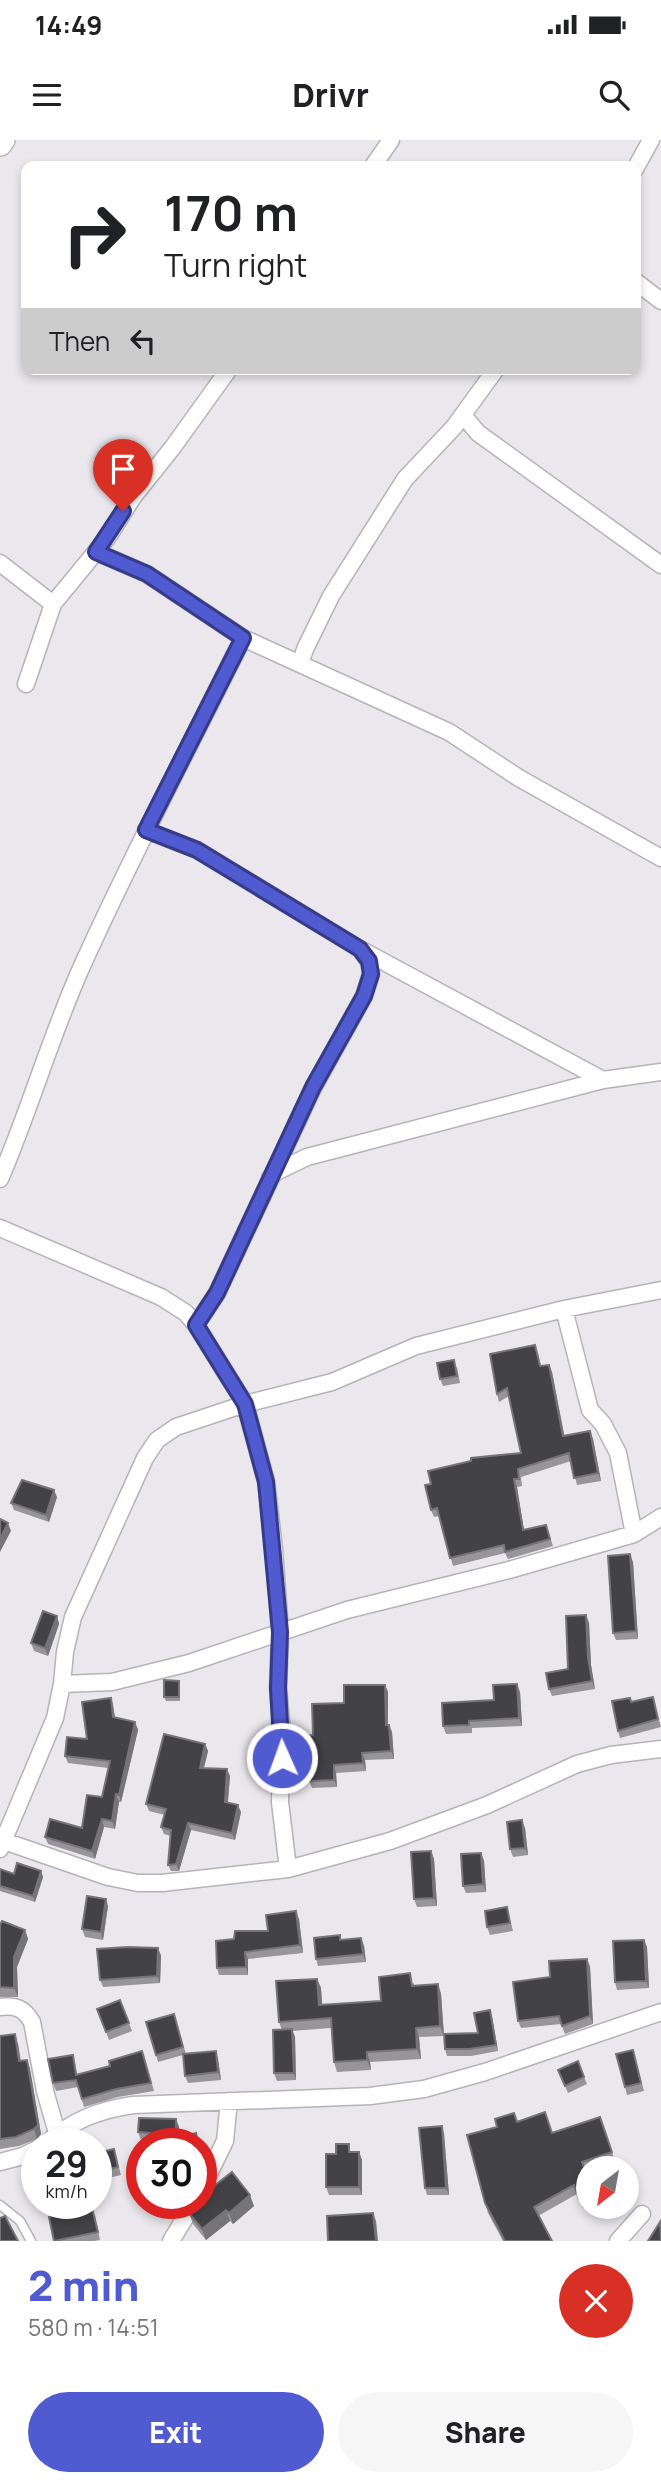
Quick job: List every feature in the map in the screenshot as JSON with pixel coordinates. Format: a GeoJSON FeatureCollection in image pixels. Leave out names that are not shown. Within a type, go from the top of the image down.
{"type":"FeatureCollection","features":[{"type":"Feature","properties":{"kind":"street"},"geometry":{"type":"LineString","coordinates":[[376,161],[391,140]]}},
{"type":"Feature","properties":{"kind":"street"},"geometry":{"type":"LineString","coordinates":[[639,161],[651,140]]}},
{"type":"Feature","properties":{"kind":"street"},"geometry":{"type":"LineString","coordinates":[[641,286],[661,302]]}},
{"type":"Feature","properties":{"kind":"street"},"geometry":{"type":"LineString","coordinates":[[26,684],[52,604],[96,552],[133,497],[225,375]]}},
{"type":"Feature","properties":{"kind":"street"},"geometry":{"type":"LineString","coordinates":[[300,663],[331,596],[405,479],[463,415],[492,375]]}},
{"type":"Feature","properties":{"kind":"street"},"geometry":{"type":"LineString","coordinates":[[463,415],[478,433],[661,565]]}},
{"type":"Feature","properties":{"kind":"street"},"geometry":{"type":"LineString","coordinates":[[96,552],[147,574],[243,638],[449,732],[519,778],[661,858]]}},
{"type":"Feature","properties":{"kind":"street"},"geometry":{"type":"LineString","coordinates":[[0,563],[52,604]]}},
{"type":"Feature","properties":{"kind":"street"},"geometry":{"type":"LineString","coordinates":[[0,1179],[81,969],[146,830],[243,638]]}},
{"type":"Feature","properties":{"kind":"street"},"geometry":{"type":"LineString","coordinates":[[146,830],[197,850],[360,949],[603,1080]]}},
{"type":"Feature","properties":{"kind":"street"},"geometry":{"type":"LineString","coordinates":[[196,1325],[217,1293],[313,1087],[364,996],[371,974],[369,961],[360,949]]}},
{"type":"Feature","properties":{"kind":"street"},"geometry":{"type":"LineString","coordinates":[[268,1180],[276,1172],[307,1157],[603,1080],[661,1072]]}},
{"type":"Feature","properties":{"kind":"street"},"geometry":{"type":"LineString","coordinates":[[0,1228],[161,1297],[186,1312],[245,1404],[266,1482],[280,1632],[280,1802],[288,1869]]}},
{"type":"Feature","properties":{"kind":"street"},"geometry":{"type":"LineString","coordinates":[[661,1290],[564,1309],[416,1346],[332,1382],[245,1404],[176,1427],[157,1440],[145,1458],[73,1617],[55,1718],[2,1845],[108,1877],[138,1883],[162,1883],[288,1869],[414,1832],[488,1805],[577,1764],[611,1755],[661,1749]]}},
{"type":"Feature","properties":{"kind":"street"},"geometry":{"type":"LineString","coordinates":[[564,1309],[590,1410],[603,1424],[618,1453],[634,1534]]}},
{"type":"Feature","properties":{"kind":"street"},"geometry":{"type":"LineString","coordinates":[[62,1684],[113,1682],[189,1663],[347,1610],[509,1570],[634,1534],[661,1517]]}},
{"type":"Feature","properties":{"kind":"street"},"geometry":{"type":"LineString","coordinates":[[0,2007],[14,2005],[27,2014],[32,2022],[50,2128]]}},
{"type":"Feature","properties":{"kind":"street"},"geometry":{"type":"LineString","coordinates":[[67,2128],[76,2121],[108,2109],[162,2102],[370,2096],[424,2089],[485,2072],[661,2012]]}},
{"type":"Feature","properties":{"kind":"street"},"geometry":{"type":"LineString","coordinates":[[217,2157],[225,2141],[229,2101]]}},
{"type":"Feature","properties":{"kind":"street"},"geometry":{"type":"LineString","coordinates":[[0,2162],[21,2157]]}},
{"type":"Feature","properties":{"kind":"street"},"geometry":{"type":"LineString","coordinates":[[618,2241],[642,2214]]}},
{"type":"Feature","properties":{"kind":"street"},"geometry":{"type":"LineString","coordinates":[[171,2241],[184,2219]]}},
{"type":"Feature","properties":{"kind":"lane"},"geometry":{"type":"LineString","coordinates":[[0,2205],[20,2221],[32,2241]]}},
{"type":"Feature","properties":{"kind":"building"},"geometry":{"type":"Polygon","coordinates":[[[535,1345],[540,1366],[549,1365],[563,1436],[590,1431],[598,1473],[574,1478],[569,1453],[518,1469],[519,1479],[514,1479],[523,1530],[546,1525],[550,1539],[505,1552],[504,1545],[450,1558],[437,1508],[431,1510],[425,1485],[431,1484],[428,1471],[471,1461],[471,1458],[521,1453],[507,1388],[497,1394],[490,1354],[535,1345]]]}},
{"type":"Feature","properties":{"kind":"building"},"geometry":{"type":"Polygon","coordinates":[[[454,1360],[457,1376],[440,1379],[437,1363],[454,1360]]]}},
{"type":"Feature","properties":{"kind":"building"},"geometry":{"type":"Polygon","coordinates":[[[22,1480],[54,1490],[46,1515],[11,1503],[22,1480]]]}},
{"type":"Feature","properties":{"kind":"building"},"geometry":{"type":"Polygon","coordinates":[[[0,1519],[8,1523],[0,1539],[0,1519]]]}},
{"type":"Feature","properties":{"kind":"building"},"geometry":{"type":"Polygon","coordinates":[[[630,1554],[636,1631],[613,1633],[608,1556],[630,1554]]]}},
{"type":"Feature","properties":{"kind":"building"},"geometry":{"type":"Polygon","coordinates":[[[43,1611],[57,1616],[45,1648],[31,1643],[43,1611]]]}},
{"type":"Feature","properties":{"kind":"building"},"geometry":{"type":"Polygon","coordinates":[[[586,1615],[592,1681],[549,1689],[546,1673],[568,1669],[566,1616],[586,1615]]]}},
{"type":"Feature","properties":{"kind":"building"},"geometry":{"type":"Polygon","coordinates":[[[164,1680],[179,1681],[179,1697],[164,1697],[164,1680]]]}},
{"type":"Feature","properties":{"kind":"building"},"geometry":{"type":"Polygon","coordinates":[[[517,1684],[519,1718],[469,1721],[469,1725],[443,1726],[442,1703],[494,1700],[493,1685],[517,1684]]]}},
{"type":"Feature","properties":{"kind":"building"},"geometry":{"type":"Polygon","coordinates":[[[344,1685],[385,1685],[386,1725],[389,1725],[391,1751],[362,1753],[363,1763],[334,1765],[334,1780],[309,1781],[307,1736],[313,1735],[312,1704],[344,1703],[344,1685]]]}},
{"type":"Feature","properties":{"kind":"building"},"geometry":{"type":"Polygon","coordinates":[[[653,1697],[658,1719],[618,1731],[612,1701],[630,1698],[631,1702],[653,1697]]]}},
{"type":"Feature","properties":{"kind":"building"},"geometry":{"type":"Polygon","coordinates":[[[111,1698],[113,1717],[135,1722],[119,1795],[116,1794],[112,1821],[102,1819],[92,1851],[45,1837],[50,1819],[82,1828],[87,1795],[102,1797],[110,1761],[65,1756],[67,1737],[87,1739],[82,1702],[111,1698]]]}},
{"type":"Feature","properties":{"kind":"building"},"geometry":{"type":"Polygon","coordinates":[[[164,1734],[205,1744],[200,1768],[227,1769],[225,1802],[238,1805],[232,1833],[188,1823],[176,1864],[168,1865],[171,1830],[161,1827],[166,1809],[146,1804],[164,1734]]]}},
{"type":"Feature","properties":{"kind":"building"},"geometry":{"type":"Polygon","coordinates":[[[522,1820],[525,1848],[510,1849],[507,1822],[522,1820]]]}},
{"type":"Feature","properties":{"kind":"building"},"geometry":{"type":"Polygon","coordinates":[[[431,1851],[434,1898],[414,1899],[411,1852],[431,1851]]]}},
{"type":"Feature","properties":{"kind":"building"},"geometry":{"type":"Polygon","coordinates":[[[481,1853],[483,1884],[463,1886],[461,1854],[481,1853]]]}},
{"type":"Feature","properties":{"kind":"building"},"geometry":{"type":"Polygon","coordinates":[[[17,1863],[41,1871],[33,1896],[0,1886],[0,1869],[14,1874],[17,1863]]]}},
{"type":"Feature","properties":{"kind":"building"},"geometry":{"type":"Polygon","coordinates":[[[87,1896],[106,1899],[101,1932],[82,1929],[87,1896]]]}},
{"type":"Feature","properties":{"kind":"building"},"geometry":{"type":"Polygon","coordinates":[[[507,1907],[510,1923],[487,1927],[485,1911],[507,1907]]]}},
{"type":"Feature","properties":{"kind":"building"},"geometry":{"type":"Polygon","coordinates":[[[296,1911],[300,1945],[245,1952],[246,1967],[217,1968],[216,1941],[234,1939],[235,1931],[268,1931],[266,1915],[296,1911]]]}},
{"type":"Feature","properties":{"kind":"building"},"geometry":{"type":"Polygon","coordinates":[[[2,1921],[25,1930],[14,1957],[14,1988],[0,1987],[2,1921]]]}},
{"type":"Feature","properties":{"kind":"building"},"geometry":{"type":"Polygon","coordinates":[[[340,1935],[340,1940],[361,1938],[363,1954],[316,1959],[314,1938],[340,1935]]]}},
{"type":"Feature","properties":{"kind":"building"},"geometry":{"type":"Polygon","coordinates":[[[644,1940],[646,1981],[615,1982],[613,1941],[644,1940]]]}},
{"type":"Feature","properties":{"kind":"building"},"geometry":{"type":"Polygon","coordinates":[[[158,1948],[157,1976],[100,1980],[97,1949],[158,1948]]]}},
{"type":"Feature","properties":{"kind":"building"},"geometry":{"type":"Polygon","coordinates":[[[587,1959],[590,2016],[562,2026],[559,2016],[518,2021],[513,1982],[550,1977],[549,1961],[587,1959]]]}},
{"type":"Feature","properties":{"kind":"building"},"geometry":{"type":"Polygon","coordinates":[[[410,1973],[412,1986],[438,1984],[440,2026],[416,2028],[417,2049],[367,2052],[367,2060],[334,2062],[331,2018],[279,2022],[276,1981],[317,1979],[319,2005],[381,2001],[379,1977],[410,1973]]]}},
{"type":"Feature","properties":{"kind":"building"},"geometry":{"type":"Polygon","coordinates":[[[120,2000],[129,2023],[106,2032],[97,2009],[120,2000]]]}},
{"type":"Feature","properties":{"kind":"building"},"geometry":{"type":"Polygon","coordinates":[[[490,2010],[496,2045],[445,2049],[444,2034],[478,2033],[474,2013],[490,2010]]]}},
{"type":"Feature","properties":{"kind":"building"},"geometry":{"type":"Polygon","coordinates":[[[174,2014],[183,2047],[156,2055],[146,2022],[174,2014]]]}},
{"type":"Feature","properties":{"kind":"building"},"geometry":{"type":"Polygon","coordinates":[[[292,2029],[294,2073],[274,2073],[273,2030],[292,2029]]]}},
{"type":"Feature","properties":{"kind":"building"},"geometry":{"type":"Polygon","coordinates":[[[15,2034],[19,2061],[27,2060],[38,2125],[35,2128],[21,2128],[21,2135],[16,2137],[0,2139],[0,2036],[15,2034]]]}},
{"type":"Feature","properties":{"kind":"building"},"geometry":{"type":"Polygon","coordinates":[[[633,2050],[641,2083],[625,2087],[616,2054],[633,2050]]]}},
{"type":"Feature","properties":{"kind":"building"},"geometry":{"type":"Polygon","coordinates":[[[142,2051],[151,2083],[82,2099],[76,2080],[53,2083],[48,2059],[73,2055],[76,2075],[110,2066],[109,2061],[142,2051]]]}},
{"type":"Feature","properties":{"kind":"building"},"geometry":{"type":"Polygon","coordinates":[[[216,2051],[218,2072],[185,2076],[183,2054],[216,2051]]]}},
{"type":"Feature","properties":{"kind":"building"},"geometry":{"type":"Polygon","coordinates":[[[578,2061],[584,2077],[565,2086],[558,2070],[578,2061]]]}},
{"type":"Feature","properties":{"kind":"building"},"geometry":{"type":"Polygon","coordinates":[[[545,2112],[552,2133],[600,2117],[612,2152],[600,2156],[576,2156],[576,2191],[574,2185],[534,2207],[552,2241],[505,2241],[485,2203],[467,2135],[497,2127],[495,2119],[514,2113],[517,2122],[545,2112]]]}},
{"type":"Feature","properties":{"kind":"building"},"geometry":{"type":"Polygon","coordinates":[[[139,2118],[176,2119],[176,2128],[138,2128],[139,2118]]]}},
{"type":"Feature","properties":{"kind":"building"},"geometry":{"type":"Polygon","coordinates":[[[442,2126],[446,2188],[425,2188],[419,2128],[442,2126]]]}},
{"type":"Feature","properties":{"kind":"building"},"geometry":{"type":"Polygon","coordinates":[[[336,2144],[349,2144],[349,2152],[359,2152],[359,2187],[326,2187],[326,2154],[336,2154],[336,2144]]]}},
{"type":"Feature","properties":{"kind":"building"},"geometry":{"type":"Polygon","coordinates":[[[112,2149],[118,2167],[112,2168],[112,2149]]]}},
{"type":"Feature","properties":{"kind":"building"},"geometry":{"type":"Polygon","coordinates":[[[232,2172],[250,2195],[229,2213],[226,2210],[217,2217],[217,2184],[232,2172]]]}},
{"type":"Feature","properties":{"kind":"building"},"geometry":{"type":"Polygon","coordinates":[[[373,2213],[376,2241],[328,2241],[327,2216],[373,2213]]]}},
{"type":"Feature","properties":{"kind":"building"},"geometry":{"type":"Polygon","coordinates":[[[5,2216],[18,2241],[0,2241],[0,2218],[5,2216]]]}},
{"type":"Feature","properties":{"kind":"building"},"geometry":{"type":"Polygon","coordinates":[[[49,2219],[95,2219],[98,2232],[54,2241],[49,2219]]]}},
{"type":"Feature","properties":{"kind":"building"},"geometry":{"type":"Polygon","coordinates":[[[194,2219],[215,2219],[202,2229],[194,2219]]]}},
{"type":"Feature","properties":{"kind":"building"},"geometry":{"type":"Polygon","coordinates":[[[660,2222],[661,2241],[648,2241],[660,2222]]]}},
{"type":"Feature","properties":{"kind":"route"},"geometry":{"type":"LineString","coordinates":[[123,511],[96,552],[147,574],[243,638],[146,830],[197,850],[360,949],[369,961],[371,974],[364,996],[313,1087],[217,1293],[196,1325],[245,1404],[266,1482],[280,1632],[278,1688],[282,1758]]}}]}
